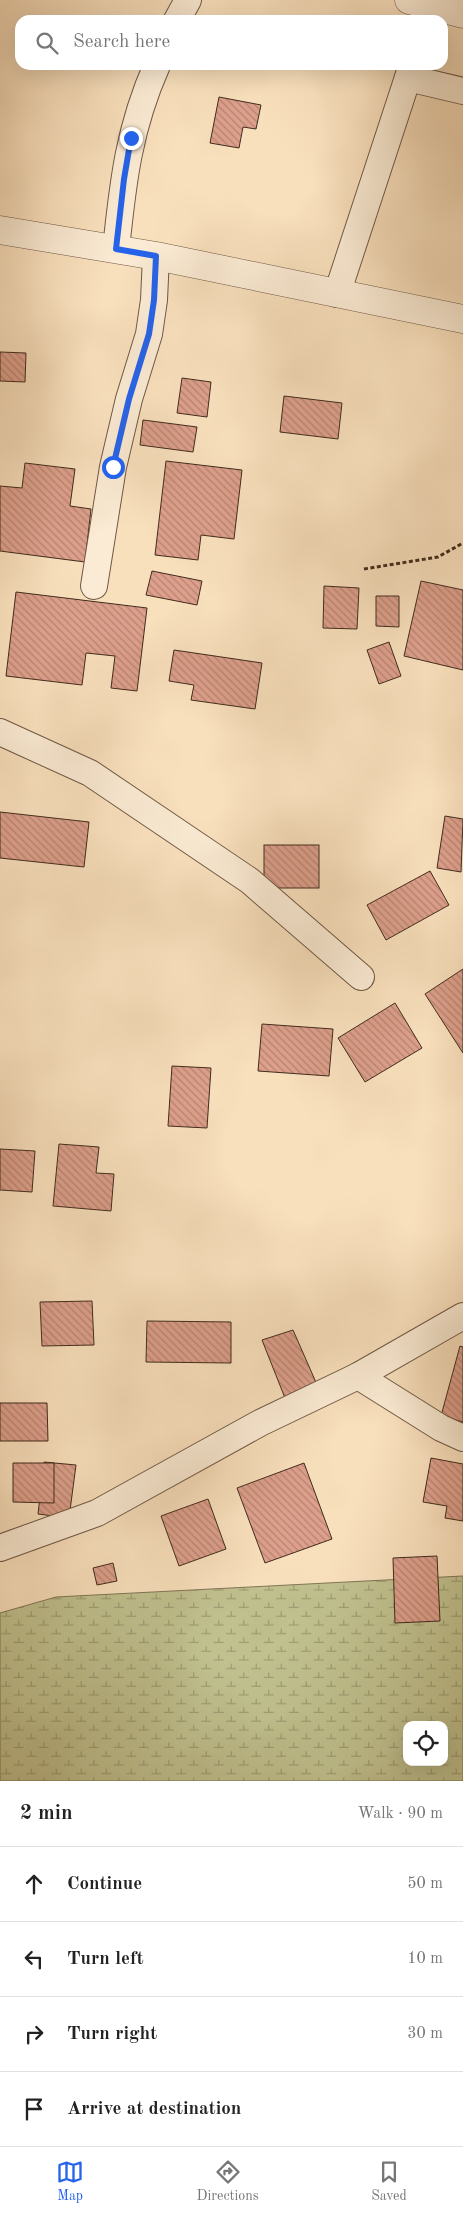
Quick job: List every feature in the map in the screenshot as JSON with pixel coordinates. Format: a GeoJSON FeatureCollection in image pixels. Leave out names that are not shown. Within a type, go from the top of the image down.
{"type":"FeatureCollection","features":[{"type":"Feature","properties":{"kind":"street"},"geometry":{"type":"LineString","coordinates":[[180,15],[188,0]]}},
{"type":"Feature","properties":{"kind":"street"},"geometry":{"type":"LineString","coordinates":[[420,8],[463,14]]}},
{"type":"Feature","properties":{"kind":"street"},"geometry":{"type":"LineString","coordinates":[[116,249],[131,138],[146,89],[155,70]]}},
{"type":"Feature","properties":{"kind":"street"},"geometry":{"type":"LineString","coordinates":[[338,294],[410,72],[463,91]]}},
{"type":"Feature","properties":{"kind":"street"},"geometry":{"type":"LineString","coordinates":[[0,230],[156,256],[463,319]]}},
{"type":"Feature","properties":{"kind":"street"},"geometry":{"type":"LineString","coordinates":[[94,586],[113,467],[129,399],[149,334],[154,300],[156,256]]}},
{"type":"Feature","properties":{"kind":"street"},"geometry":{"type":"LineString","coordinates":[[0,732],[90,773],[234,870],[250,881],[361,977]]}},
{"type":"Feature","properties":{"kind":"street"},"geometry":{"type":"LineString","coordinates":[[0,1548],[97,1513],[260,1423],[358,1376],[463,1316]]}},
{"type":"Feature","properties":{"kind":"street"},"geometry":{"type":"LineString","coordinates":[[358,1376],[441,1428],[463,1438]]}},
{"type":"Feature","properties":{"kind":"path"},"geometry":{"type":"LineString","coordinates":[[364,569],[438,557],[463,543]]}},
{"type":"Feature","properties":{"kind":"green space"},"geometry":{"type":"Polygon","coordinates":[[[463,1576],[463,1781],[0,1781],[0,1613],[56,1597],[463,1576]]]}},
{"type":"Feature","properties":{"kind":"building"},"geometry":{"type":"Polygon","coordinates":[[[219,97],[261,105],[256,129],[243,127],[239,148],[210,143],[219,97]]]}},
{"type":"Feature","properties":{"kind":"building"},"geometry":{"type":"Polygon","coordinates":[[[0,352],[26,353],[25,382],[0,381],[0,352]]]}},
{"type":"Feature","properties":{"kind":"building"},"geometry":{"type":"Polygon","coordinates":[[[182,378],[211,382],[207,417],[177,413],[182,378]]]}},
{"type":"Feature","properties":{"kind":"building"},"geometry":{"type":"Polygon","coordinates":[[[284,396],[342,403],[338,439],[280,432],[284,396]]]}},
{"type":"Feature","properties":{"kind":"building"},"geometry":{"type":"Polygon","coordinates":[[[143,420],[197,427],[193,452],[140,445],[143,420]]]}},
{"type":"Feature","properties":{"kind":"building"},"geometry":{"type":"Polygon","coordinates":[[[166,461],[242,470],[234,539],[201,535],[198,560],[155,555],[166,461]]]}},
{"type":"Feature","properties":{"kind":"building"},"geometry":{"type":"Polygon","coordinates":[[[25,463],[75,469],[70,506],[91,509],[85,562],[0,551],[0,486],[22,488],[25,463]]]}},
{"type":"Feature","properties":{"kind":"building"},"geometry":{"type":"Polygon","coordinates":[[[152,571],[202,581],[197,605],[146,595],[152,571]]]}},
{"type":"Feature","properties":{"kind":"building"},"geometry":{"type":"Polygon","coordinates":[[[421,581],[463,590],[463,670],[404,656],[421,581]]]}},
{"type":"Feature","properties":{"kind":"building"},"geometry":{"type":"Polygon","coordinates":[[[324,586],[359,588],[357,629],[323,628],[324,586]]]}},
{"type":"Feature","properties":{"kind":"building"},"geometry":{"type":"Polygon","coordinates":[[[16,592],[147,608],[137,691],[111,688],[115,656],[86,653],[82,685],[6,676],[16,592]]]}},
{"type":"Feature","properties":{"kind":"building"},"geometry":{"type":"Polygon","coordinates":[[[376,596],[399,596],[399,627],[376,626],[376,596]]]}},
{"type":"Feature","properties":{"kind":"building"},"geometry":{"type":"Polygon","coordinates":[[[389,642],[401,676],[379,684],[367,650],[389,642]]]}},
{"type":"Feature","properties":{"kind":"building"},"geometry":{"type":"Polygon","coordinates":[[[174,650],[262,663],[255,709],[191,700],[194,685],[169,681],[174,650]]]}},
{"type":"Feature","properties":{"kind":"building"},"geometry":{"type":"Polygon","coordinates":[[[0,812],[89,822],[84,867],[0,858],[0,812]]]}},
{"type":"Feature","properties":{"kind":"building"},"geometry":{"type":"Polygon","coordinates":[[[445,816],[463,819],[461,872],[437,868],[445,816]]]}},
{"type":"Feature","properties":{"kind":"building"},"geometry":{"type":"Polygon","coordinates":[[[264,845],[319,845],[319,888],[264,888],[264,845]]]}},
{"type":"Feature","properties":{"kind":"building"},"geometry":{"type":"Polygon","coordinates":[[[430,871],[449,905],[386,940],[367,905],[430,871]]]}},
{"type":"Feature","properties":{"kind":"building"},"geometry":{"type":"Polygon","coordinates":[[[463,969],[463,1053],[425,994],[463,969]]]}},
{"type":"Feature","properties":{"kind":"building"},"geometry":{"type":"Polygon","coordinates":[[[395,1003],[422,1048],[365,1082],[338,1038],[395,1003]]]}},
{"type":"Feature","properties":{"kind":"building"},"geometry":{"type":"Polygon","coordinates":[[[262,1024],[333,1029],[329,1076],[258,1071],[262,1024]]]}},
{"type":"Feature","properties":{"kind":"building"},"geometry":{"type":"Polygon","coordinates":[[[172,1066],[211,1068],[207,1128],[168,1126],[172,1066]]]}},
{"type":"Feature","properties":{"kind":"building"},"geometry":{"type":"Polygon","coordinates":[[[59,1144],[99,1147],[96,1173],[114,1174],[111,1211],[53,1206],[59,1144]]]}},
{"type":"Feature","properties":{"kind":"building"},"geometry":{"type":"Polygon","coordinates":[[[0,1149],[35,1151],[32,1192],[0,1190],[0,1149]]]}},
{"type":"Feature","properties":{"kind":"building"},"geometry":{"type":"Polygon","coordinates":[[[92,1301],[94,1345],[42,1346],[40,1302],[92,1301]]]}},
{"type":"Feature","properties":{"kind":"building"},"geometry":{"type":"Polygon","coordinates":[[[147,1321],[231,1322],[231,1363],[146,1362],[147,1321]]]}},
{"type":"Feature","properties":{"kind":"building"},"geometry":{"type":"Polygon","coordinates":[[[293,1330],[318,1387],[285,1398],[262,1340],[293,1330]]]}},
{"type":"Feature","properties":{"kind":"building"},"geometry":{"type":"Polygon","coordinates":[[[460,1346],[463,1347],[463,1422],[441,1416],[460,1346]]]}},
{"type":"Feature","properties":{"kind":"building"},"geometry":{"type":"Polygon","coordinates":[[[0,1403],[47,1403],[48,1441],[0,1441],[0,1403]]]}},
{"type":"Feature","properties":{"kind":"building"},"geometry":{"type":"Polygon","coordinates":[[[431,1458],[463,1464],[463,1521],[445,1518],[447,1506],[423,1502],[431,1458]]]}},
{"type":"Feature","properties":{"kind":"building"},"geometry":{"type":"Polygon","coordinates":[[[44,1462],[76,1465],[69,1518],[38,1514],[44,1462]]]}},
{"type":"Feature","properties":{"kind":"building"},"geometry":{"type":"Polygon","coordinates":[[[13,1463],[54,1463],[54,1503],[13,1502],[13,1463]]]}},
{"type":"Feature","properties":{"kind":"building"},"geometry":{"type":"Polygon","coordinates":[[[304,1463],[332,1539],[265,1563],[237,1488],[304,1463]]]}},
{"type":"Feature","properties":{"kind":"building"},"geometry":{"type":"Polygon","coordinates":[[[208,1499],[226,1549],[179,1566],[161,1516],[208,1499]]]}},
{"type":"Feature","properties":{"kind":"building"},"geometry":{"type":"Polygon","coordinates":[[[437,1556],[440,1621],[395,1623],[393,1558],[437,1556]]]}},
{"type":"Feature","properties":{"kind":"building"},"geometry":{"type":"Polygon","coordinates":[[[113,1563],[117,1581],[97,1585],[93,1568],[113,1563]]]}},
{"type":"Feature","properties":{"kind":"route"},"geometry":{"type":"LineString","coordinates":[[113,467],[129,399],[149,334],[154,300],[156,256],[116,249],[131,138]]}}]}
